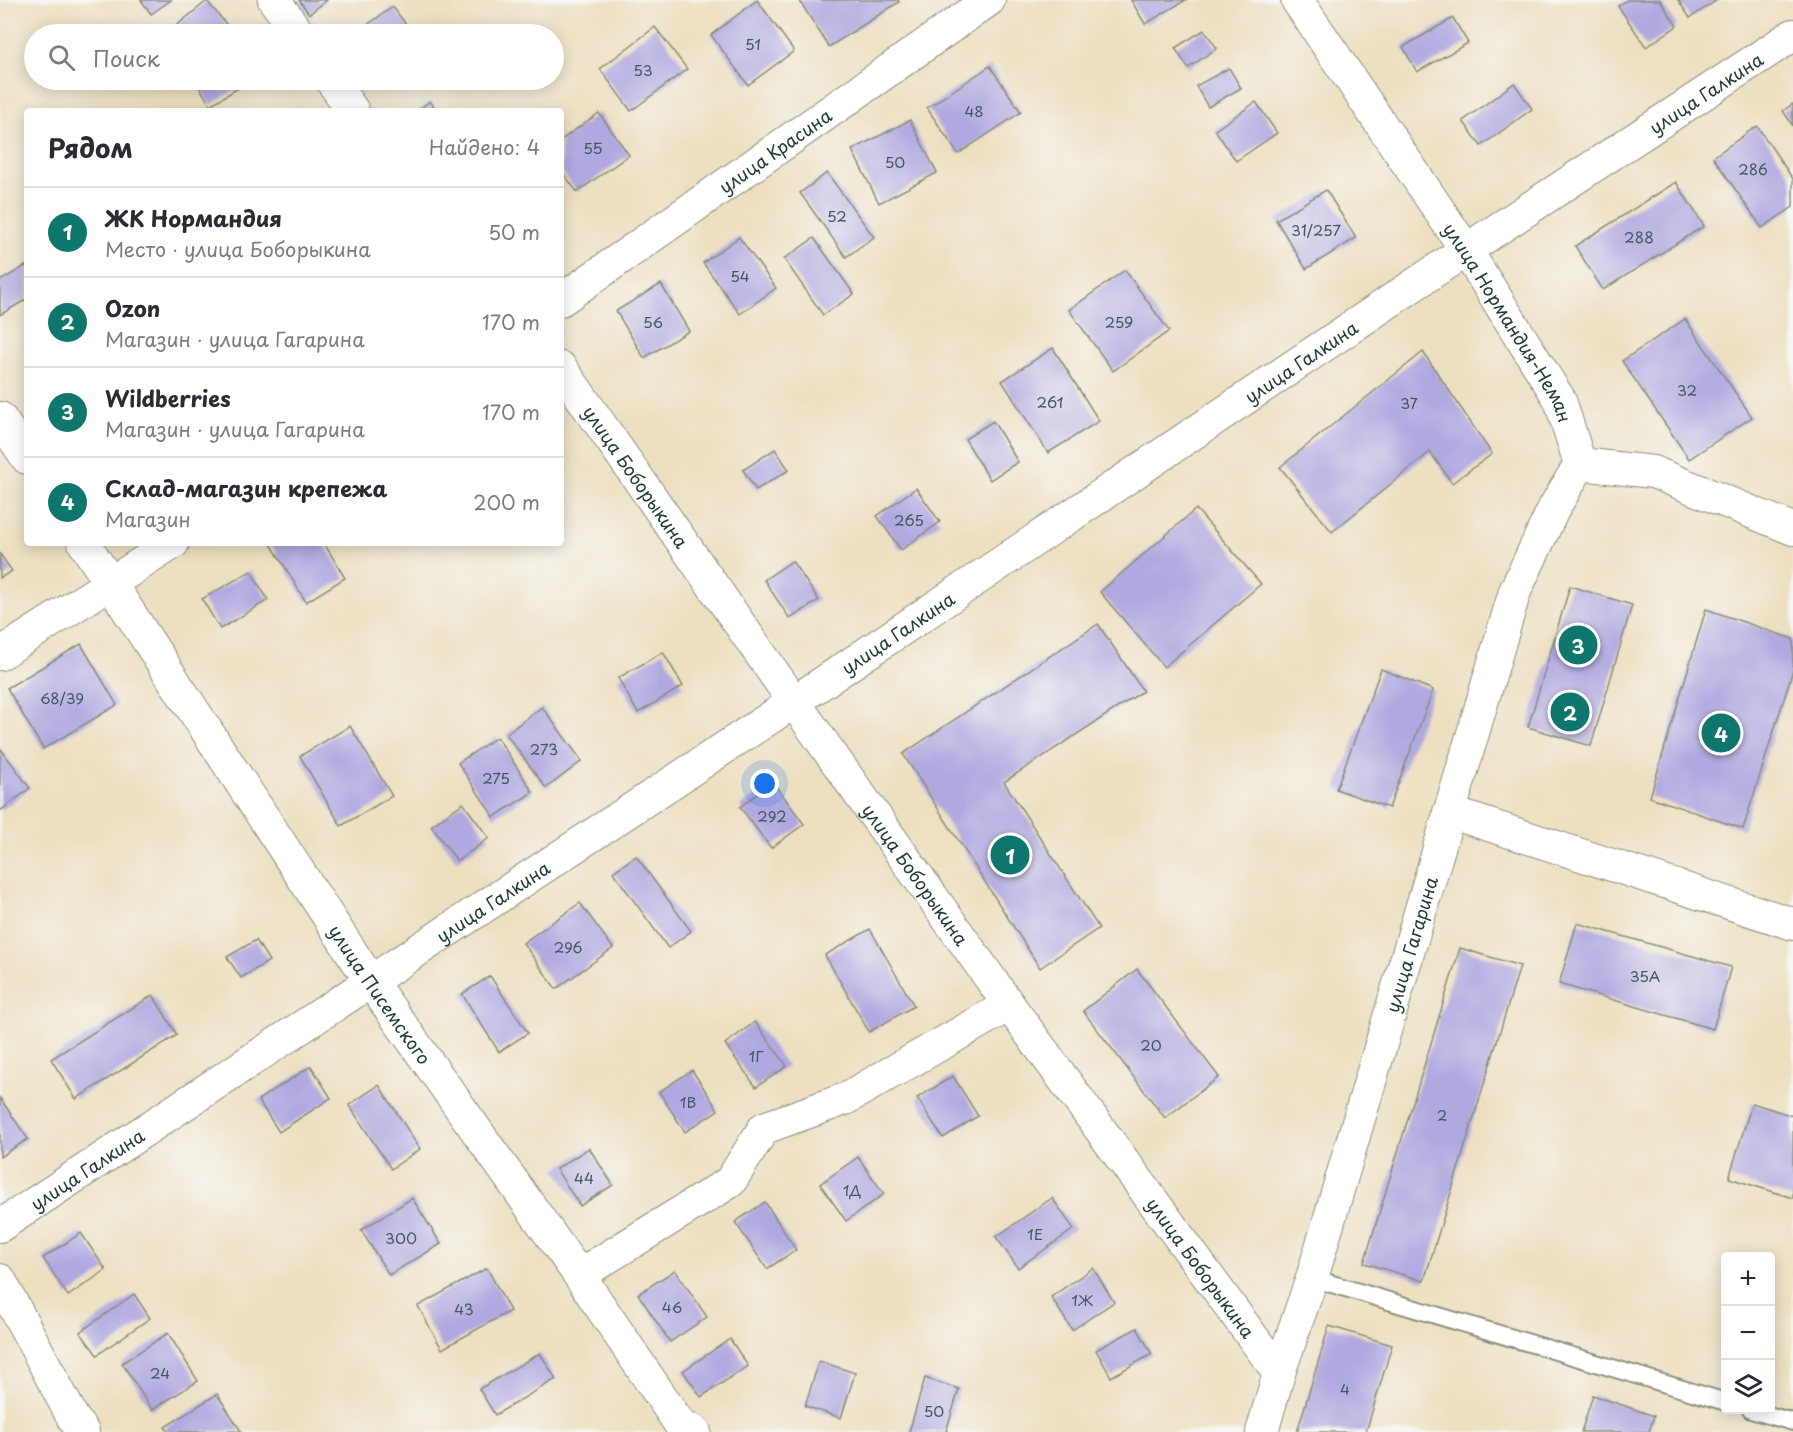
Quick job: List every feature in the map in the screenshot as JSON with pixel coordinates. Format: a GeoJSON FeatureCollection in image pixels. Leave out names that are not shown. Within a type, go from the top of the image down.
{"type":"FeatureCollection","features":[{"type":"Feature","properties":{"kind":"street"},"geometry":{"type":"LineString","coordinates":[[274,0],[291,24]]}},
{"type":"Feature","properties":{"kind":"street","name":"улица Красина"},"geometry":{"type":"LineString","coordinates":[[564,298],[989,0]]}},
{"type":"Feature","properties":{"kind":"street","name":"улица Нормандия-Неман"},"geometry":{"type":"LineString","coordinates":[[1297,0],[1466,250],[1560,400],[1580,464]]}},
{"type":"Feature","properties":{"kind":"street","name":"улица Галкина"},"geometry":{"type":"LineString","coordinates":[[0,1226],[794,702],[1466,250],[1793,35]]}},
{"type":"Feature","properties":{"kind":"street"},"geometry":{"type":"LineString","coordinates":[[338,90],[351,108]]}},
{"type":"Feature","properties":{"kind":"street","name":"улица Боборыкина"},"geometry":{"type":"LineString","coordinates":[[564,372],[1009,1005],[1279,1373]]}},
{"type":"Feature","properties":{"kind":"street"},"geometry":{"type":"LineString","coordinates":[[0,418],[24,454]]}},
{"type":"Feature","properties":{"kind":"street"},"geometry":{"type":"LineString","coordinates":[[1580,464],[1653,472],[1793,529]]}},
{"type":"Feature","properties":{"kind":"street","name":"улица Гагарина"},"geometry":{"type":"LineString","coordinates":[[1262,1432],[1279,1373],[1312,1278],[1515,591],[1554,508],[1580,464]]}},
{"type":"Feature","properties":{"kind":"street","name":"улица Писемского"},"geometry":{"type":"LineString","coordinates":[[86,546],[371,982],[579,1275],[679,1423],[695,1432]]}},
{"type":"Feature","properties":{"kind":"street"},"geometry":{"type":"LineString","coordinates":[[0,654],[168,546]]}},
{"type":"Feature","properties":{"kind":"street"},"geometry":{"type":"LineString","coordinates":[[1449,812],[1793,924]]}},
{"type":"Feature","properties":{"kind":"street"},"geometry":{"type":"LineString","coordinates":[[579,1275],[730,1182],[764,1128],[845,1099],[1009,1005]]}},
{"type":"Feature","properties":{"kind":"street"},"geometry":{"type":"LineString","coordinates":[[0,1280],[73,1418],[83,1432]]}},
{"type":"Feature","properties":{"kind":"lane"},"geometry":{"type":"LineString","coordinates":[[1312,1278],[1721,1401]]}},
{"type":"Feature","properties":{"kind":"lane"},"geometry":{"type":"LineString","coordinates":[[1765,1414],[1793,1422]]}},
{"type":"Feature","properties":{"kind":"building"},"geometry":{"type":"Polygon","coordinates":[[[141,0],[171,0],[151,14],[141,0]]]}},
{"type":"Feature","properties":{"kind":"building"},"geometry":{"type":"Polygon","coordinates":[[[299,0],[327,0],[309,14],[299,0]]]}},
{"type":"Feature","properties":{"kind":"building"},"geometry":{"type":"Polygon","coordinates":[[[757,0],[794,51],[748,85],[711,35],[757,0]]]}},
{"type":"Feature","properties":{"kind":"building"},"geometry":{"type":"Polygon","coordinates":[[[799,0],[898,0],[899,2],[829,47],[799,0]]]}},
{"type":"Feature","properties":{"kind":"building"},"geometry":{"type":"Polygon","coordinates":[[[1131,0],[1186,0],[1145,24],[1131,0]]]}},
{"type":"Feature","properties":{"kind":"building"},"geometry":{"type":"Polygon","coordinates":[[[1627,0],[1660,0],[1677,26],[1646,47],[1618,6],[1627,0]]]}},
{"type":"Feature","properties":{"kind":"building"},"geometry":{"type":"Polygon","coordinates":[[[1678,0],[1717,0],[1690,18],[1678,0]]]}},
{"type":"Feature","properties":{"kind":"building"},"geometry":{"type":"Polygon","coordinates":[[[207,1],[226,24],[178,24],[207,1]]]}},
{"type":"Feature","properties":{"kind":"building"},"geometry":{"type":"Polygon","coordinates":[[[393,7],[406,24],[368,24],[393,7]]]}},
{"type":"Feature","properties":{"kind":"building"},"geometry":{"type":"Polygon","coordinates":[[[1453,18],[1468,43],[1417,72],[1403,47],[1453,18]]]}},
{"type":"Feature","properties":{"kind":"building"},"geometry":{"type":"Polygon","coordinates":[[[655,27],[687,69],[631,111],[600,69],[655,27]]]}},
{"type":"Feature","properties":{"kind":"building"},"geometry":{"type":"Polygon","coordinates":[[[1204,30],[1217,48],[1188,68],[1175,48],[1204,30]]]}},
{"type":"Feature","properties":{"kind":"building"},"geometry":{"type":"Polygon","coordinates":[[[990,66],[1021,112],[958,154],[927,108],[990,66]]]}},
{"type":"Feature","properties":{"kind":"building"},"geometry":{"type":"Polygon","coordinates":[[[1229,68],[1241,88],[1208,107],[1196,86],[1229,68]]]}},
{"type":"Feature","properties":{"kind":"building"},"geometry":{"type":"Polygon","coordinates":[[[1514,83],[1532,109],[1481,146],[1463,121],[1514,83]]]}},
{"type":"Feature","properties":{"kind":"building"},"geometry":{"type":"Polygon","coordinates":[[[201,90],[235,90],[210,105],[201,90]]]}},
{"type":"Feature","properties":{"kind":"building"},"geometry":{"type":"Polygon","coordinates":[[[430,101],[435,108],[421,108],[430,101]]]}},
{"type":"Feature","properties":{"kind":"building"},"geometry":{"type":"Polygon","coordinates":[[[1256,102],[1277,133],[1236,161],[1215,130],[1256,102]]]}},
{"type":"Feature","properties":{"kind":"building"},"geometry":{"type":"Polygon","coordinates":[[[1793,104],[1793,126],[1783,111],[1793,104]]]}},
{"type":"Feature","properties":{"kind":"building"},"geometry":{"type":"Polygon","coordinates":[[[599,113],[629,155],[577,192],[564,174],[564,138],[599,113]]]}},
{"type":"Feature","properties":{"kind":"building"},"geometry":{"type":"Polygon","coordinates":[[[910,120],[937,173],[879,203],[852,150],[910,120]]]}},
{"type":"Feature","properties":{"kind":"building"},"geometry":{"type":"Polygon","coordinates":[[[1757,126],[1793,179],[1793,207],[1762,228],[1713,157],[1757,126]]]}},
{"type":"Feature","properties":{"kind":"building"},"geometry":{"type":"Polygon","coordinates":[[[827,173],[874,237],[846,257],[800,193],[827,173]]]}},
{"type":"Feature","properties":{"kind":"building"},"geometry":{"type":"Polygon","coordinates":[[[1676,182],[1704,226],[1603,290],[1575,246],[1676,182]]]}},
{"type":"Feature","properties":{"kind":"building"},"geometry":{"type":"Polygon","coordinates":[[[1326,190],[1356,238],[1306,269],[1276,220],[1326,190]]]}},
{"type":"Feature","properties":{"kind":"building"},"geometry":{"type":"Polygon","coordinates":[[[739,237],[776,288],[740,314],[703,263],[739,237]]]}},
{"type":"Feature","properties":{"kind":"building"},"geometry":{"type":"Polygon","coordinates":[[[814,238],[854,294],[823,315],[784,259],[814,238]]]}},
{"type":"Feature","properties":{"kind":"building"},"geometry":{"type":"Polygon","coordinates":[[[24,267],[24,301],[0,315],[0,281],[24,267]]]}},
{"type":"Feature","properties":{"kind":"building"},"geometry":{"type":"Polygon","coordinates":[[[1125,270],[1169,331],[1113,371],[1069,310],[1125,270]]]}},
{"type":"Feature","properties":{"kind":"building"},"geometry":{"type":"Polygon","coordinates":[[[661,284],[689,331],[644,358],[616,311],[661,284]]]}},
{"type":"Feature","properties":{"kind":"building"},"geometry":{"type":"Polygon","coordinates":[[[1685,319],[1752,417],[1689,459],[1622,361],[1685,319]]]}},
{"type":"Feature","properties":{"kind":"building"},"geometry":{"type":"Polygon","coordinates":[[[1053,348],[1099,421],[1048,453],[1002,381],[1053,348]]]}},
{"type":"Feature","properties":{"kind":"building"},"geometry":{"type":"Polygon","coordinates":[[[1423,352],[1492,454],[1452,483],[1430,452],[1332,532],[1280,467],[1423,352]]]}},
{"type":"Feature","properties":{"kind":"building"},"geometry":{"type":"Polygon","coordinates":[[[993,421],[1018,462],[990,480],[965,439],[993,421]]]}},
{"type":"Feature","properties":{"kind":"building"},"geometry":{"type":"Polygon","coordinates":[[[775,449],[789,470],[756,490],[743,470],[775,449]]]}},
{"type":"Feature","properties":{"kind":"building"},"geometry":{"type":"Polygon","coordinates":[[[916,488],[940,522],[901,550],[877,516],[916,488]]]}},
{"type":"Feature","properties":{"kind":"building"},"geometry":{"type":"Polygon","coordinates":[[[1196,509],[1261,584],[1164,667],[1100,592],[1196,509]]]}},
{"type":"Feature","properties":{"kind":"building"},"geometry":{"type":"Polygon","coordinates":[[[272,546],[326,546],[345,578],[306,602],[272,546]]]}},
{"type":"Feature","properties":{"kind":"building"},"geometry":{"type":"Polygon","coordinates":[[[0,554],[12,571],[0,578],[0,554]]]}},
{"type":"Feature","properties":{"kind":"building"},"geometry":{"type":"Polygon","coordinates":[[[792,561],[819,600],[790,619],[764,580],[792,561]]]}},
{"type":"Feature","properties":{"kind":"building"},"geometry":{"type":"Polygon","coordinates":[[[251,571],[268,600],[220,629],[202,599],[251,571]]]}},
{"type":"Feature","properties":{"kind":"building"},"geometry":{"type":"Polygon","coordinates":[[[1570,586],[1632,605],[1591,746],[1528,727],[1570,586]]]}},
{"type":"Feature","properties":{"kind":"building"},"geometry":{"type":"Polygon","coordinates":[[[1706,609],[1793,639],[1793,670],[1743,829],[1650,797],[1706,609]]]}},
{"type":"Feature","properties":{"kind":"building"},"geometry":{"type":"Polygon","coordinates":[[[1098,624],[1143,691],[1004,782],[1099,928],[1040,968],[903,754],[1098,624]]]}},
{"type":"Feature","properties":{"kind":"building"},"geometry":{"type":"Polygon","coordinates":[[[81,644],[117,705],[43,749],[7,688],[81,644]]]}},
{"type":"Feature","properties":{"kind":"building"},"geometry":{"type":"Polygon","coordinates":[[[663,652],[683,686],[638,713],[618,678],[663,652]]]}},
{"type":"Feature","properties":{"kind":"building"},"geometry":{"type":"Polygon","coordinates":[[[1381,669],[1433,690],[1389,808],[1336,789],[1381,669]]]}},
{"type":"Feature","properties":{"kind":"building"},"geometry":{"type":"Polygon","coordinates":[[[542,707],[582,761],[546,788],[506,734],[542,707]]]}},
{"type":"Feature","properties":{"kind":"building"},"geometry":{"type":"Polygon","coordinates":[[[350,726],[392,796],[341,826],[300,756],[350,726]]]}},
{"type":"Feature","properties":{"kind":"building"},"geometry":{"type":"Polygon","coordinates":[[[497,737],[533,792],[494,817],[458,763],[497,737]]]}},
{"type":"Feature","properties":{"kind":"building"},"geometry":{"type":"Polygon","coordinates":[[[0,748],[30,788],[0,811],[0,748]]]}},
{"type":"Feature","properties":{"kind":"building"},"geometry":{"type":"Polygon","coordinates":[[[773,782],[804,824],[771,848],[740,807],[773,782]]]}},
{"type":"Feature","properties":{"kind":"building"},"geometry":{"type":"Polygon","coordinates":[[[463,803],[489,838],[457,861],[431,826],[463,803]]]}},
{"type":"Feature","properties":{"kind":"building"},"geometry":{"type":"Polygon","coordinates":[[[636,856],[691,931],[668,948],[613,872],[636,856]]]}},
{"type":"Feature","properties":{"kind":"building"},"geometry":{"type":"Polygon","coordinates":[[[580,903],[613,948],[556,989],[523,943],[580,903]]]}},
{"type":"Feature","properties":{"kind":"building"},"geometry":{"type":"Polygon","coordinates":[[[1577,923],[1731,967],[1713,1029],[1559,984],[1577,923]]]}},
{"type":"Feature","properties":{"kind":"building"},"geometry":{"type":"Polygon","coordinates":[[[870,929],[914,1006],[869,1032],[825,955],[870,929]]]}},
{"type":"Feature","properties":{"kind":"building"},"geometry":{"type":"Polygon","coordinates":[[[256,940],[269,961],[241,978],[227,957],[256,940]]]}},
{"type":"Feature","properties":{"kind":"building"},"geometry":{"type":"Polygon","coordinates":[[[1460,948],[1520,966],[1424,1281],[1364,1263],[1460,948]]]}},
{"type":"Feature","properties":{"kind":"building"},"geometry":{"type":"Polygon","coordinates":[[[1137,969],[1219,1077],[1165,1118],[1083,1011],[1137,969]]]}},
{"type":"Feature","properties":{"kind":"building"},"geometry":{"type":"Polygon","coordinates":[[[490,976],[528,1033],[499,1052],[462,994],[490,976]]]}},
{"type":"Feature","properties":{"kind":"building"},"geometry":{"type":"Polygon","coordinates":[[[153,995],[177,1035],[76,1099],[51,1059],[153,995]]]}},
{"type":"Feature","properties":{"kind":"building"},"geometry":{"type":"Polygon","coordinates":[[[755,1022],[787,1066],[756,1087],[725,1044],[755,1022]]]}},
{"type":"Feature","properties":{"kind":"building"},"geometry":{"type":"Polygon","coordinates":[[[311,1066],[331,1098],[279,1132],[258,1100],[311,1066]]]}},
{"type":"Feature","properties":{"kind":"building"},"geometry":{"type":"Polygon","coordinates":[[[692,1070],[718,1110],[685,1132],[659,1092],[692,1070]]]}},
{"type":"Feature","properties":{"kind":"building"},"geometry":{"type":"Polygon","coordinates":[[[953,1076],[978,1116],[943,1138],[917,1098],[953,1076]]]}},
{"type":"Feature","properties":{"kind":"building"},"geometry":{"type":"Polygon","coordinates":[[[379,1085],[420,1149],[391,1169],[349,1105],[379,1085]]]}},
{"type":"Feature","properties":{"kind":"building"},"geometry":{"type":"Polygon","coordinates":[[[0,1098],[28,1139],[0,1157],[0,1098]]]}},
{"type":"Feature","properties":{"kind":"building"},"geometry":{"type":"Polygon","coordinates":[[[1752,1103],[1793,1116],[1793,1198],[1729,1178],[1752,1103]]]}},
{"type":"Feature","properties":{"kind":"building"},"geometry":{"type":"Polygon","coordinates":[[[589,1148],[613,1185],[580,1206],[556,1169],[589,1148]]]}},
{"type":"Feature","properties":{"kind":"building"},"geometry":{"type":"Polygon","coordinates":[[[858,1157],[884,1194],[846,1221],[820,1184],[858,1157]]]}},
{"type":"Feature","properties":{"kind":"building"},"geometry":{"type":"Polygon","coordinates":[[[412,1198],[441,1244],[389,1275],[361,1230],[412,1198]]]}},
{"type":"Feature","properties":{"kind":"building"},"geometry":{"type":"Polygon","coordinates":[[[1052,1198],[1074,1229],[1018,1268],[996,1237],[1052,1198]]]}},
{"type":"Feature","properties":{"kind":"building"},"geometry":{"type":"Polygon","coordinates":[[[765,1202],[796,1250],[767,1269],[735,1222],[765,1202]]]}},
{"type":"Feature","properties":{"kind":"building"},"geometry":{"type":"Polygon","coordinates":[[[81,1233],[106,1270],[68,1296],[43,1258],[81,1233]]]}},
{"type":"Feature","properties":{"kind":"building"},"geometry":{"type":"Polygon","coordinates":[[[487,1268],[510,1311],[442,1349],[418,1306],[487,1268]]]}},
{"type":"Feature","properties":{"kind":"building"},"geometry":{"type":"Polygon","coordinates":[[[1093,1268],[1114,1302],[1072,1330],[1051,1297],[1093,1268]]]}},
{"type":"Feature","properties":{"kind":"building"},"geometry":{"type":"Polygon","coordinates":[[[675,1270],[707,1317],[670,1342],[638,1294],[675,1270]]]}},
{"type":"Feature","properties":{"kind":"building"},"geometry":{"type":"Polygon","coordinates":[[[134,1294],[150,1318],[97,1355],[80,1332],[134,1294]]]}},
{"type":"Feature","properties":{"kind":"building"},"geometry":{"type":"Polygon","coordinates":[[[1329,1326],[1392,1345],[1366,1432],[1297,1432],[1329,1326]]]}},
{"type":"Feature","properties":{"kind":"building"},"geometry":{"type":"Polygon","coordinates":[[[1137,1328],[1152,1354],[1111,1377],[1096,1350],[1137,1328]]]}},
{"type":"Feature","properties":{"kind":"building"},"geometry":{"type":"Polygon","coordinates":[[[168,1333],[198,1381],[152,1410],[122,1363],[168,1333]]]}},
{"type":"Feature","properties":{"kind":"building"},"geometry":{"type":"Polygon","coordinates":[[[730,1339],[748,1366],[701,1397],[683,1371],[730,1339]]]}},
{"type":"Feature","properties":{"kind":"building"},"geometry":{"type":"Polygon","coordinates":[[[540,1353],[556,1379],[495,1415],[479,1389],[540,1353]]]}},
{"type":"Feature","properties":{"kind":"building"},"geometry":{"type":"Polygon","coordinates":[[[819,1361],[855,1373],[841,1418],[805,1406],[819,1361]]]}},
{"type":"Feature","properties":{"kind":"building"},"geometry":{"type":"Polygon","coordinates":[[[925,1378],[959,1389],[946,1432],[909,1432],[925,1378]]]}},
{"type":"Feature","properties":{"kind":"building"},"geometry":{"type":"Polygon","coordinates":[[[217,1394],[241,1431],[168,1432],[165,1427],[217,1394]]]}},
{"type":"Feature","properties":{"kind":"building"},"geometry":{"type":"Polygon","coordinates":[[[1593,1395],[1654,1416],[1649,1432],[1581,1432],[1593,1395]]]}},
{"type":"Feature","properties":{"kind":"place","name":"Wildberries"},"geometry":{"type":"Point","coordinates":[1578,645]}},
{"type":"Feature","properties":{"kind":"place","name":"Ozon"},"geometry":{"type":"Point","coordinates":[1570,712]}},
{"type":"Feature","properties":{"kind":"place","name":"Склад-магазин крепежа"},"geometry":{"type":"Point","coordinates":[1721,733]}},
{"type":"Feature","properties":{"kind":"place","name":"ЖК Нормандия"},"geometry":{"type":"Point","coordinates":[1010,855]}}]}
